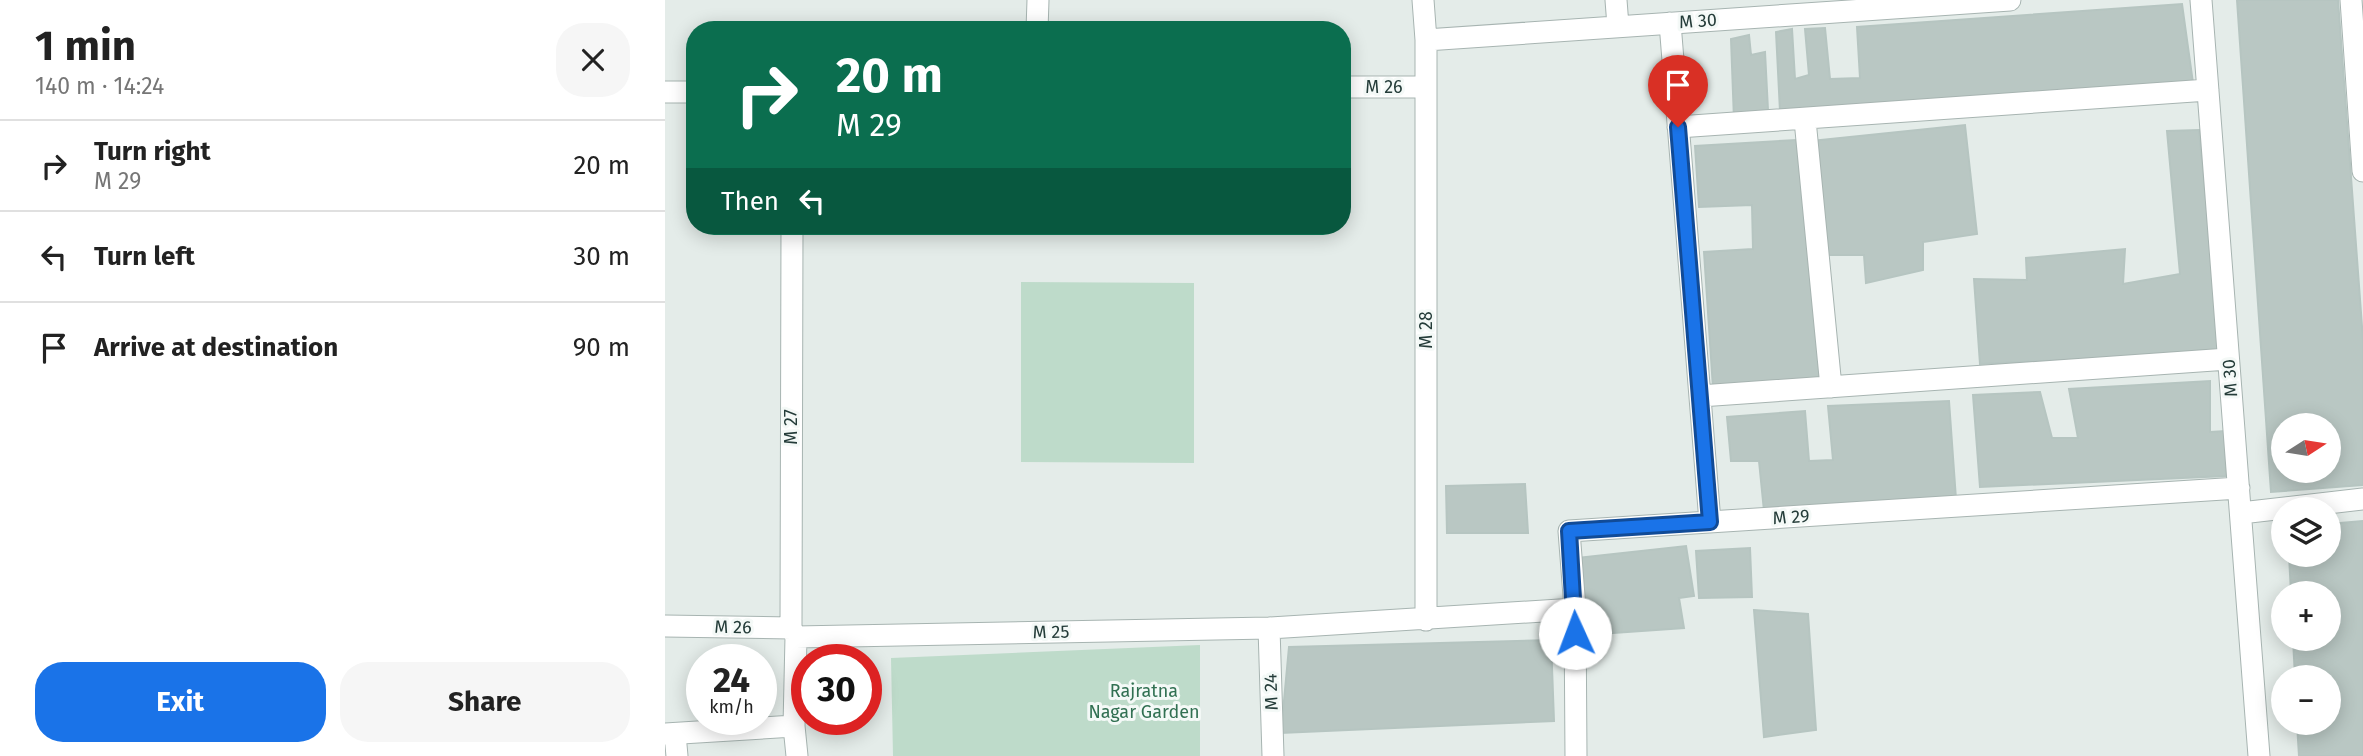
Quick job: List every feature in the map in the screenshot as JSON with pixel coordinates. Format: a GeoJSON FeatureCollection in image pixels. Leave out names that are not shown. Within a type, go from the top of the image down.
{"type":"FeatureCollection","features":[{"type":"Feature","properties":{"kind":"street"},"geometry":{"type":"LineString","coordinates":[[1037,21],[1038,0]]}},
{"type":"Feature","properties":{"kind":"street"},"geometry":{"type":"LineString","coordinates":[[1423,0],[1426,40]]}},
{"type":"Feature","properties":{"kind":"street"},"geometry":{"type":"LineString","coordinates":[[1616,0],[1618,26]]}},
{"type":"Feature","properties":{"kind":"street","name":"M 30"},"geometry":{"type":"LineString","coordinates":[[1426,40],[2010,0]]}},
{"type":"Feature","properties":{"kind":"street","name":"M 30"},"geometry":{"type":"LineString","coordinates":[[2201,0],[2259,756]]}},
{"type":"Feature","properties":{"kind":"street"},"geometry":{"type":"LineString","coordinates":[[2351,0],[2363,171]]}},
{"type":"Feature","properties":{"kind":"street"},"geometry":{"type":"LineString","coordinates":[[1670,23],[1710,522]]}},
{"type":"Feature","properties":{"kind":"street","name":"M 28"},"geometry":{"type":"LineString","coordinates":[[1426,40],[1426,620]]}},
{"type":"Feature","properties":{"kind":"street","name":"M 26"},"geometry":{"type":"LineString","coordinates":[[1351,88],[1426,87]]}},
{"type":"Feature","properties":{"kind":"street"},"geometry":{"type":"LineString","coordinates":[[1678,127],[2208,90]]}},
{"type":"Feature","properties":{"kind":"street"},"geometry":{"type":"LineString","coordinates":[[665,92],[686,92]]}},
{"type":"Feature","properties":{"kind":"street"},"geometry":{"type":"LineString","coordinates":[[1805,120],[1831,387]]}},
{"type":"Feature","properties":{"kind":"street","name":"M 27"},"geometry":{"type":"LineString","coordinates":[[792,235],[794,633]]}},
{"type":"Feature","properties":{"kind":"street"},"geometry":{"type":"LineString","coordinates":[[1700,396],[2228,359]]}},
{"type":"Feature","properties":{"kind":"street","name":"M 29"},"geometry":{"type":"LineString","coordinates":[[1574,609],[1569,531],[2239,488]]}},
{"type":"Feature","properties":{"kind":"street"},"geometry":{"type":"LineString","coordinates":[[2241,513],[2363,499]]}},
{"type":"Feature","properties":{"kind":"street"},"geometry":{"type":"LineString","coordinates":[[1426,620],[1574,609],[1577,756]]}},
{"type":"Feature","properties":{"kind":"street","name":"M 25"},"geometry":{"type":"LineString","coordinates":[[794,633],[1269,628],[1426,620]]}},
{"type":"Feature","properties":{"kind":"street","name":"M 26"},"geometry":{"type":"LineString","coordinates":[[665,626],[794,633]]}},
{"type":"Feature","properties":{"kind":"street","name":"M 24"},"geometry":{"type":"LineString","coordinates":[[1269,628],[1273,756]]}},
{"type":"Feature","properties":{"kind":"street"},"geometry":{"type":"LineString","coordinates":[[794,633],[794,644]]}},
{"type":"Feature","properties":{"kind":"street"},"geometry":{"type":"LineString","coordinates":[[677,756],[670,734],[791,726]]}},
{"type":"Feature","properties":{"kind":"street"},"geometry":{"type":"LineString","coordinates":[[795,735],[797,756]]}},
{"type":"Feature","properties":{"kind":"green space"},"geometry":{"type":"Polygon","coordinates":[[[1021,282],[1194,283],[1194,463],[1021,462],[1021,282]]]}},
{"type":"Feature","properties":{"kind":"green space","name":"Rajratna Nagar Garden"},"geometry":{"type":"Polygon","coordinates":[[[1200,645],[1200,756],[893,756],[891,658],[1200,645]]]}},
{"type":"Feature","properties":{"kind":"building"},"geometry":{"type":"Polygon","coordinates":[[[2237,0],[2338,0],[2363,340],[2363,485],[2271,492],[2237,0]]]}},
{"type":"Feature","properties":{"kind":"building"},"geometry":{"type":"Polygon","coordinates":[[[2182,4],[2193,83],[1734,120],[1731,39],[1749,35],[1751,55],[1765,52],[1768,110],[1780,111],[1776,32],[1792,29],[1795,79],[1809,75],[1805,29],[1825,28],[1830,79],[1860,78],[1857,27],[2182,4]]]}},
{"type":"Feature","properties":{"kind":"building"},"geometry":{"type":"Polygon","coordinates":[[[1965,125],[1977,234],[1923,242],[1923,270],[1866,283],[1864,255],[1824,255],[1812,141],[1965,125]]]}},
{"type":"Feature","properties":{"kind":"building"},"geometry":{"type":"Polygon","coordinates":[[[2199,130],[2221,352],[1980,364],[1974,279],[2027,280],[2026,258],[2125,249],[2123,284],[2180,274],[2167,131],[2199,130]]]}},
{"type":"Feature","properties":{"kind":"building"},"geometry":{"type":"Polygon","coordinates":[[[1796,140],[1825,381],[1713,388],[1704,252],[1753,249],[1752,205],[1699,207],[1695,146],[1796,140]]]}},
{"type":"Feature","properties":{"kind":"building"},"geometry":{"type":"Polygon","coordinates":[[[2210,381],[2210,432],[2225,431],[2226,476],[1980,487],[1973,395],[2040,392],[2052,438],[2078,438],[2069,389],[2210,381]]]}},
{"type":"Feature","properties":{"kind":"building"},"geometry":{"type":"Polygon","coordinates":[[[1949,401],[1956,499],[1764,511],[1759,461],[1731,461],[1727,417],[1805,411],[1809,461],[1833,460],[1828,406],[1949,401]]]}},
{"type":"Feature","properties":{"kind":"building"},"geometry":{"type":"Polygon","coordinates":[[[1525,484],[1528,533],[1447,533],[1446,486],[1525,484]]]}},
{"type":"Feature","properties":{"kind":"building"},"geometry":{"type":"Polygon","coordinates":[[[2363,521],[2363,756],[2299,756],[2298,735],[2341,735],[2341,665],[2294,665],[2294,651],[2341,651],[2341,581],[2290,581],[2290,567],[2341,567],[2341,523],[2363,521]]]}},
{"type":"Feature","properties":{"kind":"building"},"geometry":{"type":"Polygon","coordinates":[[[1686,546],[1694,596],[1679,598],[1684,628],[1585,635],[1578,558],[1686,546]]]}},
{"type":"Feature","properties":{"kind":"building"},"geometry":{"type":"Polygon","coordinates":[[[1750,548],[1752,597],[1699,598],[1696,551],[1750,548]]]}},
{"type":"Feature","properties":{"kind":"building"},"geometry":{"type":"Polygon","coordinates":[[[1754,610],[1808,614],[1816,730],[1764,737],[1754,610]]]}},
{"type":"Feature","properties":{"kind":"building"},"geometry":{"type":"Polygon","coordinates":[[[1551,640],[1554,721],[1281,733],[1289,647],[1551,640]]]}},
{"type":"Feature","properties":{"kind":"route"},"geometry":{"type":"LineString","coordinates":[[1575,633],[1569,531],[1710,522],[1678,127]]}}]}
